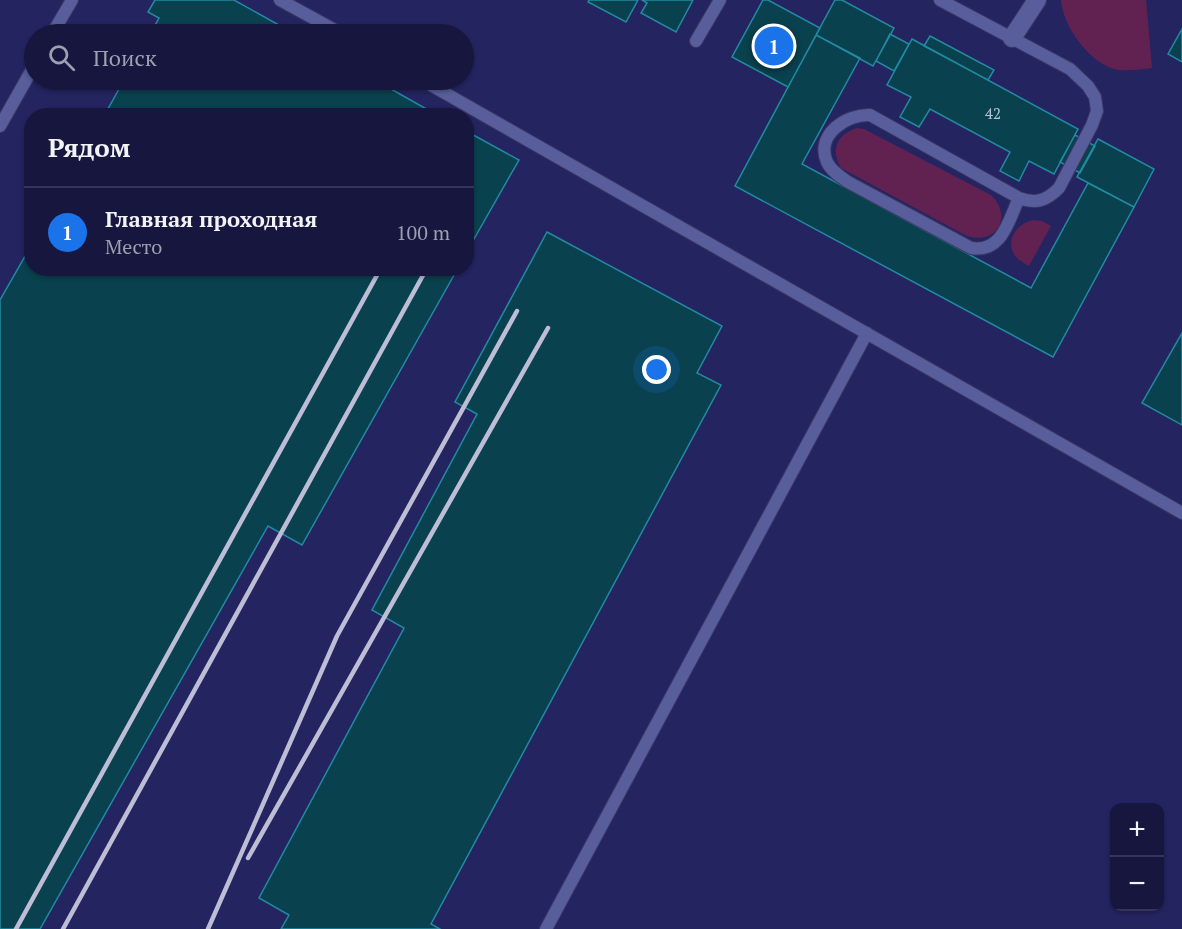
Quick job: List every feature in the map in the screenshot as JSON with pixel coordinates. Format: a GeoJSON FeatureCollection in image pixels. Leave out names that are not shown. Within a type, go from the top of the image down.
{"type":"FeatureCollection","features":[{"type":"Feature","properties":{"kind":"street"},"geometry":{"type":"LineString","coordinates":[[1012,38],[1037,0]]}},
{"type":"Feature","properties":{"kind":"lane"},"geometry":{"type":"LineString","coordinates":[[58,24],[72,0]]}},
{"type":"Feature","properties":{"kind":"lane"},"geometry":{"type":"LineString","coordinates":[[280,0],[324,24]]}},
{"type":"Feature","properties":{"kind":"lane"},"geometry":{"type":"LineString","coordinates":[[696,41],[720,0]]}},
{"type":"Feature","properties":{"kind":"lane"},"geometry":{"type":"LineString","coordinates":[[940,0],[1070,69],[1095,97],[1097,111],[1092,125],[1059,189],[1040,201],[1019,198],[870,115],[858,114],[837,125],[825,147],[827,162],[848,182],[971,248],[983,250],[993,245],[1003,234],[1019,198]]}},
{"type":"Feature","properties":{"kind":"lane"},"geometry":{"type":"LineString","coordinates":[[0,126],[24,84]]}},
{"type":"Feature","properties":{"kind":"lane"},"geometry":{"type":"LineString","coordinates":[[440,90],[471,108]]}},
{"type":"Feature","properties":{"kind":"lane"},"geometry":{"type":"LineString","coordinates":[[474,110],[1182,513]]}},
{"type":"Feature","properties":{"kind":"lane"},"geometry":{"type":"LineString","coordinates":[[546,929],[867,333]]}},
{"type":"Feature","properties":{"kind":"shaded area"},"geometry":{"type":"Polygon","coordinates":[[[0,0],[1182,0],[1182,929],[0,929],[0,0]]]}},
{"type":"Feature","properties":{"kind":"shaded area"},"geometry":{"type":"Polygon","coordinates":[[[1061,0],[1146,0],[1152,68],[1118,70],[1104,65],[1086,51],[1078,41],[1066,21],[1061,0]]]}},
{"type":"Feature","properties":{"kind":"shaded area"},"geometry":{"type":"Polygon","coordinates":[[[857,128],[864,129],[991,195],[1001,212],[998,228],[985,237],[976,238],[965,235],[841,168],[836,155],[837,144],[845,134],[857,128]]]}},
{"type":"Feature","properties":{"kind":"shaded area"},"geometry":{"type":"Polygon","coordinates":[[[1033,220],[1042,221],[1051,226],[1029,266],[1015,256],[1011,242],[1018,228],[1033,220]]]}},
{"type":"Feature","properties":{"kind":"building"},"geometry":{"type":"Polygon","coordinates":[[[155,0],[234,0],[277,24],[156,24],[159,18],[148,12],[155,0]]]}},
{"type":"Feature","properties":{"kind":"building"},"geometry":{"type":"Polygon","coordinates":[[[589,0],[638,0],[626,22],[588,2],[589,0]]]}},
{"type":"Feature","properties":{"kind":"building"},"geometry":{"type":"Polygon","coordinates":[[[642,0],[693,0],[676,32],[641,13],[647,3],[642,0]]]}},
{"type":"Feature","properties":{"kind":"building"},"geometry":{"type":"Polygon","coordinates":[[[763,0],[768,0],[820,28],[788,87],[732,57],[763,0]]]}},
{"type":"Feature","properties":{"kind":"building"},"geometry":{"type":"Polygon","coordinates":[[[835,0],[842,0],[894,28],[873,66],[816,35],[835,0]]]}},
{"type":"Feature","properties":{"kind":"building"},"geometry":{"type":"Polygon","coordinates":[[[1182,29],[1182,62],[1168,54],[1182,29]]]}},
{"type":"Feature","properties":{"kind":"building"},"geometry":{"type":"Polygon","coordinates":[[[890,34],[909,44],[894,71],[876,61],[890,34]]]}},
{"type":"Feature","properties":{"kind":"building"},"geometry":{"type":"Polygon","coordinates":[[[816,35],[860,58],[802,164],[1031,288],[1088,183],[1134,207],[1053,357],[735,186],[816,35]]]}},
{"type":"Feature","properties":{"kind":"building"},"geometry":{"type":"Polygon","coordinates":[[[930,36],[994,70],[988,80],[924,46],[930,36]]]}},
{"type":"Feature","properties":{"kind":"building"},"geometry":{"type":"Polygon","coordinates":[[[912,39],[1078,129],[1054,174],[1029,161],[1019,181],[1000,171],[1010,152],[930,109],[919,127],[900,117],[911,97],[887,85],[912,39]]]}},
{"type":"Feature","properties":{"kind":"building"},"geometry":{"type":"Polygon","coordinates":[[[118,90],[393,90],[425,108],[108,108],[118,90]]]}},
{"type":"Feature","properties":{"kind":"building"},"geometry":{"type":"Polygon","coordinates":[[[474,135],[519,160],[474,239],[474,135]]]}},
{"type":"Feature","properties":{"kind":"building"},"geometry":{"type":"Polygon","coordinates":[[[1075,135],[1095,146],[1080,173],[1060,162],[1075,135]]]}},
{"type":"Feature","properties":{"kind":"building"},"geometry":{"type":"Polygon","coordinates":[[[1098,139],[1154,169],[1134,207],[1077,177],[1098,139]]]}},
{"type":"Feature","properties":{"kind":"building"},"geometry":{"type":"Polygon","coordinates":[[[547,232],[722,326],[697,373],[721,385],[431,924],[440,929],[281,929],[289,915],[259,898],[404,628],[372,610],[477,414],[455,402],[547,232]]]}},
{"type":"Feature","properties":{"kind":"building"},"geometry":{"type":"Polygon","coordinates":[[[24,258],[24,276],[453,276],[302,545],[268,526],[40,929],[0,929],[0,300],[24,258]]]}},
{"type":"Feature","properties":{"kind":"building"},"geometry":{"type":"Polygon","coordinates":[[[1182,333],[1182,425],[1142,403],[1182,333]]]}},
{"type":"Feature","properties":{"kind":"railway"},"geometry":{"type":"LineString","coordinates":[[16,929],[377,276]]}},
{"type":"Feature","properties":{"kind":"railway"},"geometry":{"type":"LineString","coordinates":[[63,929],[423,276]]}},
{"type":"Feature","properties":{"kind":"railway"},"geometry":{"type":"LineString","coordinates":[[208,929],[337,636],[517,311]]}},
{"type":"Feature","properties":{"kind":"railway"},"geometry":{"type":"LineString","coordinates":[[248,858],[548,328]]}},
{"type":"Feature","properties":{"kind":"place","name":"Главная проходная"},"geometry":{"type":"Point","coordinates":[774,46]}}]}
